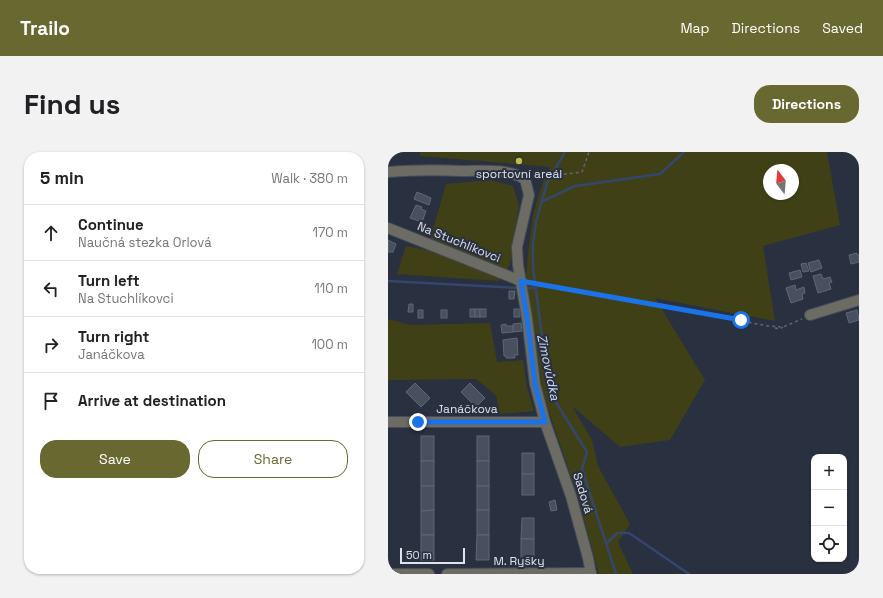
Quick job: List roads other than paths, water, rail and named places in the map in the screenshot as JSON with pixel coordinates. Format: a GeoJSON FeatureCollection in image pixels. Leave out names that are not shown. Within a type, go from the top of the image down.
{"type":"FeatureCollection","features":[{"type":"Feature","properties":{"kind":"street","name":"Na Stuchlíkovci"},"geometry":{"type":"LineString","coordinates":[[388,172],[410,170],[496,171],[519,175],[525,179],[529,195],[517,247],[518,265],[523,281],[535,384],[545,422]]}},
{"type":"Feature","properties":{"kind":"street","name":"Na Stuchlíkovci"},"geometry":{"type":"LineString","coordinates":[[388,228],[523,281]]}},
{"type":"Feature","properties":{"kind":"street"},"geometry":{"type":"LineString","coordinates":[[807,316],[859,300]]}},
{"type":"Feature","properties":{"kind":"street","name":"Janáčkova"},"geometry":{"type":"LineString","coordinates":[[388,422],[545,422]]}},
{"type":"Feature","properties":{"kind":"street","name":"Sadová"},"geometry":{"type":"LineString","coordinates":[[545,422],[571,496],[591,574]]}},
{"type":"Feature","properties":{"kind":"street"},"geometry":{"type":"LineString","coordinates":[[388,574],[429,574]]}},
{"type":"Feature","properties":{"kind":"street","name":"M. Ryšky"},"geometry":{"type":"LineString","coordinates":[[447,574],[591,574]]}},
{"type":"Feature","properties":{"kind":"waterway","name":"Zimovůdka"},"geometry":{"type":"LineString","coordinates":[[565,152],[547,183],[536,222],[533,244],[533,267],[543,344],[557,404],[587,452],[582,469],[616,574]]}},
{"type":"Feature","properties":{"kind":"waterway"},"geometry":{"type":"LineString","coordinates":[[543,201],[575,186],[660,174],[684,152]]}},
{"type":"Feature","properties":{"kind":"waterway"},"geometry":{"type":"LineString","coordinates":[[388,281],[519,288]]}},
{"type":"Feature","properties":{"kind":"waterway"},"geometry":{"type":"LineString","coordinates":[[524,288],[535,288]]}},
{"type":"Feature","properties":{"kind":"waterway"},"geometry":{"type":"LineString","coordinates":[[607,543],[617,533],[629,533],[689,574]]}},
{"type":"Feature","properties":{"kind":"place","name":"sportovní areál"},"geometry":{"type":"Point","coordinates":[519,161]}}]}
